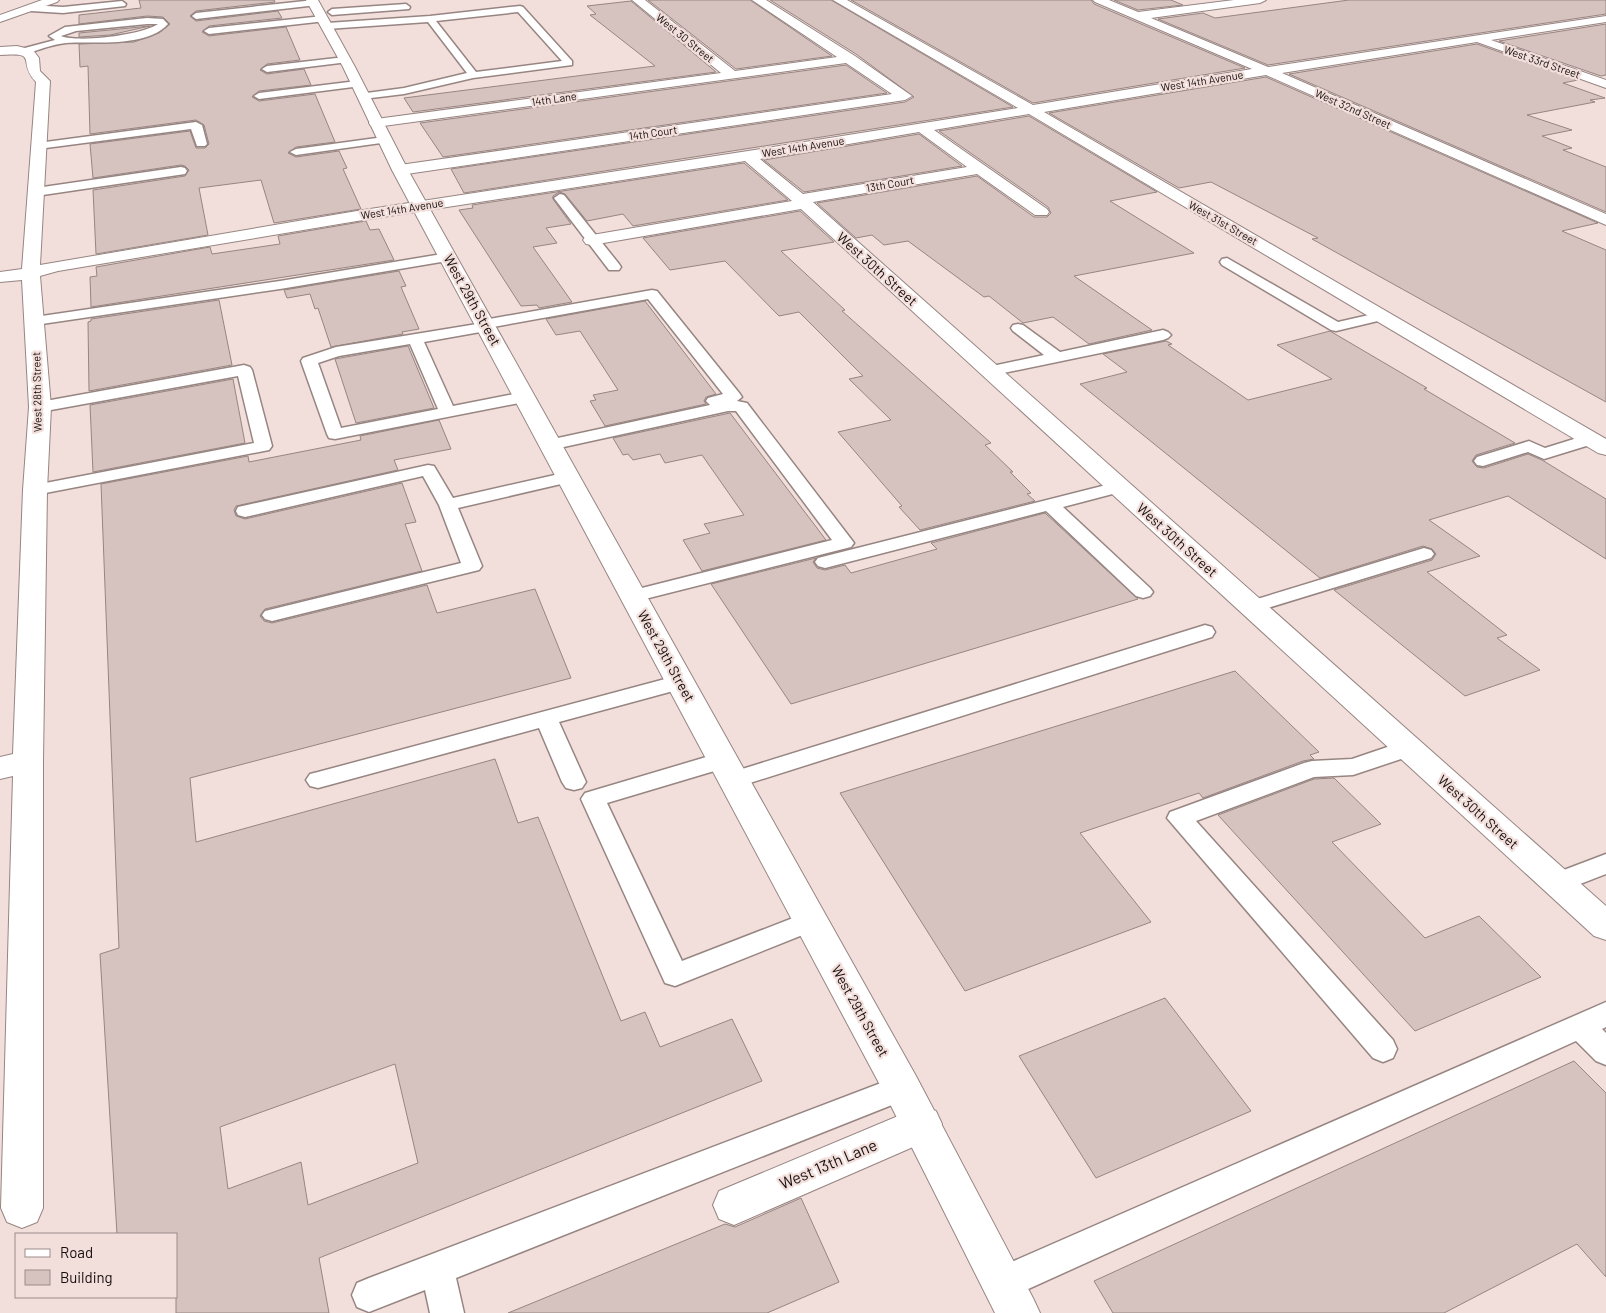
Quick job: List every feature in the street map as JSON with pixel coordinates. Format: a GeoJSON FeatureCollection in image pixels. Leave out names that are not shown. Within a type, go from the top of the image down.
{"type":"FeatureCollection","features":[{"type":"Feature","properties":{"kind":"main road","name":"West 30 Street"},"geometry":{"type":"LineString","coordinates":[[638,0],[732,75]]}},
{"type":"Feature","properties":{"kind":"main road"},"geometry":{"type":"LineString","coordinates":[[758,0],[851,60]]}},
{"type":"Feature","properties":{"kind":"main road","name":"West 31st Street"},"geometry":{"type":"LineString","coordinates":[[839,0],[1030,109],[1606,448]]}},
{"type":"Feature","properties":{"kind":"main road","name":"West 32nd Street"},"geometry":{"type":"LineString","coordinates":[[1099,0],[1267,71],[1606,220]]}},
{"type":"Feature","properties":{"kind":"main road"},"geometry":{"type":"LineString","coordinates":[[1136,17],[1260,0]]}},
{"type":"Feature","properties":{"kind":"main road"},"geometry":{"type":"LineString","coordinates":[[0,19],[31,8],[56,5]]}},
{"type":"Feature","properties":{"kind":"main road","name":"West 29th Street"},"geometry":{"type":"LineString","coordinates":[[319,12],[400,170],[922,1124],[1009,1304]]}},
{"type":"Feature","properties":{"kind":"main road","name":"West 14th Avenue"},"geometry":{"type":"LineString","coordinates":[[0,277],[31,273],[56,266],[420,206],[748,156],[1267,71],[1479,40],[1606,19]]}},
{"type":"Feature","properties":{"kind":"main road","name":"West 33rd Street"},"geometry":{"type":"LineString","coordinates":[[1479,40],[1606,84]]}},
{"type":"Feature","properties":{"kind":"main road"},"geometry":{"type":"LineString","coordinates":[[0,51],[29,55]]}},
{"type":"Feature","properties":{"kind":"main road","name":"West 28th Street"},"geometry":{"type":"LineString","coordinates":[[22,1208],[14,764],[40,407],[31,273],[43,81],[34,72],[29,55]]}},
{"type":"Feature","properties":{"kind":"main road","name":"14th Lane"},"geometry":{"type":"LineString","coordinates":[[376,123],[851,60]]}},
{"type":"Feature","properties":{"kind":"main road","name":"14th Court"},"geometry":{"type":"LineString","coordinates":[[400,170],[905,96],[851,60]]}},
{"type":"Feature","properties":{"kind":"main road"},"geometry":{"type":"LineString","coordinates":[[921,127],[1041,212]]}},
{"type":"Feature","properties":{"kind":"main road","name":"West 30th Street"},"geometry":{"type":"LineString","coordinates":[[748,156],[802,202],[1606,926]]}},
{"type":"Feature","properties":{"kind":"main road","name":"13th Court"},"geometry":{"type":"LineString","coordinates":[[592,240],[980,169]]}},
{"type":"Feature","properties":{"kind":"main road","name":"West 13th Lane"},"geometry":{"type":"LineString","coordinates":[[734,1204],[922,1124]]}},
{"type":"Feature","properties":{"kind":"lane"},"geometry":{"type":"LineString","coordinates":[[29,55],[67,40],[139,35],[155,31],[163,24],[160,21],[147,21],[65,30],[54,28],[47,22],[56,5],[122,4]]}},
{"type":"Feature","properties":{"kind":"lane"},"geometry":{"type":"LineString","coordinates":[[196,16],[412,7]]}},
{"type":"Feature","properties":{"kind":"lane"},"geometry":{"type":"LineString","coordinates":[[209,31],[319,12],[430,19],[520,9],[569,64],[473,75],[404,91],[360,90],[259,96]]}},
{"type":"Feature","properties":{"kind":"lane"},"geometry":{"type":"LineString","coordinates":[[430,19],[473,75]]}},
{"type":"Feature","properties":{"kind":"lane"},"geometry":{"type":"LineString","coordinates":[[65,30],[54,36],[67,40]]}},
{"type":"Feature","properties":{"kind":"lane"},"geometry":{"type":"LineString","coordinates":[[267,69],[345,60]]}},
{"type":"Feature","properties":{"kind":"lane"},"geometry":{"type":"LineString","coordinates":[[38,146],[196,125],[200,144]]}},
{"type":"Feature","properties":{"kind":"lane"},"geometry":{"type":"LineString","coordinates":[[296,152],[384,140]]}},
{"type":"Feature","properties":{"kind":"lane"},"geometry":{"type":"LineString","coordinates":[[36,192],[181,172]]}},
{"type":"Feature","properties":{"kind":"lane"},"geometry":{"type":"LineString","coordinates":[[560,198],[614,267]]}},
{"type":"Feature","properties":{"kind":"lane"},"geometry":{"type":"LineString","coordinates":[[35,321],[280,285],[448,257]]}},
{"type":"Feature","properties":{"kind":"lane"},"geometry":{"type":"LineString","coordinates":[[1227,262],[1336,327],[1382,316]]}},
{"type":"Feature","properties":{"kind":"lane"},"geometry":{"type":"LineString","coordinates":[[524,397],[335,434],[309,361],[336,352],[652,294],[734,397],[549,442]]}},
{"type":"Feature","properties":{"kind":"lane"},"geometry":{"type":"LineString","coordinates":[[1018,328],[1057,357]]}},
{"type":"Feature","properties":{"kind":"lane"},"geometry":{"type":"LineString","coordinates":[[989,371],[1163,335]]}},
{"type":"Feature","properties":{"kind":"lane"},"geometry":{"type":"LineString","coordinates":[[415,339],[448,412]]}},
{"type":"Feature","properties":{"kind":"lane"},"geometry":{"type":"LineString","coordinates":[[35,490],[263,446],[244,370],[40,407]]}},
{"type":"Feature","properties":{"kind":"lane"},"geometry":{"type":"LineString","coordinates":[[549,442],[728,406],[741,406],[844,542],[637,602]]}},
{"type":"Feature","properties":{"kind":"lane"},"geometry":{"type":"LineString","coordinates":[[1483,461],[1529,446],[1544,454],[1590,439]]}},
{"type":"Feature","properties":{"kind":"lane"},"geometry":{"type":"LineString","coordinates":[[245,511],[428,470],[448,505],[472,566],[272,615]]}},
{"type":"Feature","properties":{"kind":"lane"},"geometry":{"type":"LineString","coordinates":[[448,505],[568,477]]}},
{"type":"Feature","properties":{"kind":"lane"},"geometry":{"type":"LineString","coordinates":[[637,602],[1050,505],[1118,487]]}},
{"type":"Feature","properties":{"kind":"lane"},"geometry":{"type":"LineString","coordinates":[[1050,505],[1143,592]]}},
{"type":"Feature","properties":{"kind":"lane"},"geometry":{"type":"LineString","coordinates":[[1251,607],[1424,554]]}},
{"type":"Feature","properties":{"kind":"lane"},"geometry":{"type":"LineString","coordinates":[[810,921],[675,975],[593,799],[728,770],[1205,632]]}},
{"type":"Feature","properties":{"kind":"lane"},"geometry":{"type":"LineString","coordinates":[[318,780],[680,682]]}},
{"type":"Feature","properties":{"kind":"lane"},"geometry":{"type":"LineString","coordinates":[[546,718],[574,782]]}},
{"type":"Feature","properties":{"kind":"lane"},"geometry":{"type":"LineString","coordinates":[[1384,1049],[1179,818],[1312,769],[1353,767],[1408,748]]}},
{"type":"Feature","properties":{"kind":"lane"},"geometry":{"type":"LineString","coordinates":[[1557,883],[1606,864]]}},
{"type":"Feature","properties":{"kind":"lane"},"geometry":{"type":"LineString","coordinates":[[1009,1304],[1593,1020],[1606,1052]]}},
{"type":"Feature","properties":{"kind":"lane"},"geometry":{"type":"LineString","coordinates":[[370,1295],[902,1088]]}},
{"type":"Feature","properties":{"kind":"lane"},"geometry":{"type":"LineString","coordinates":[[437,1269],[447,1313]]}},
{"type":"Feature","properties":{"kind":"building"},"geometry":{"type":"Polygon","coordinates":[[[139,0],[274,0],[275,2],[196,11],[190,16],[196,21],[278,11],[282,18],[209,26],[202,32],[209,36],[286,27],[300,60],[267,64],[260,70],[267,74],[304,69],[311,85],[259,91],[252,97],[259,101],[315,94],[335,142],[296,147],[288,153],[296,157],[339,151],[347,168],[343,169],[361,209],[274,223],[261,180],[199,188],[208,235],[96,254],[93,190],[185,176],[189,170],[181,165],[93,178],[90,144],[190,131],[196,148],[205,148],[209,144],[204,125],[196,120],[90,134],[88,66],[80,67],[79,44],[134,42],[159,33],[170,24],[163,17],[147,16],[79,24],[79,15],[141,8],[139,0]]]}},
{"type":"Feature","properties":{"kind":"building"},"geometry":{"type":"Polygon","coordinates":[[[648,0],[750,0],[832,56],[736,69],[648,0]]]}},
{"type":"Feature","properties":{"kind":"building"},"geometry":{"type":"Polygon","coordinates":[[[770,0],[831,0],[1013,107],[464,193],[451,169],[905,102],[914,97],[856,54],[770,0]]]}},
{"type":"Feature","properties":{"kind":"building"},"geometry":{"type":"Polygon","coordinates":[[[851,0],[1091,0],[1094,4],[1245,68],[1033,103],[851,0]]]}},
{"type":"Feature","properties":{"kind":"building"},"geometry":{"type":"Polygon","coordinates":[[[1114,0],[1171,0],[1183,5],[1138,10],[1114,0]]]}},
{"type":"Feature","properties":{"kind":"building"},"geometry":{"type":"Polygon","coordinates":[[[1349,0],[1606,0],[1606,14],[1268,65],[1158,19],[1203,13],[1215,18],[1349,0]]]}},
{"type":"Feature","properties":{"kind":"building"},"geometry":{"type":"Polygon","coordinates":[[[631,1],[716,72],[413,112],[404,98],[655,66],[590,15],[596,14],[587,6],[631,1]]]}},
{"type":"Feature","properties":{"kind":"building"},"geometry":{"type":"Polygon","coordinates":[[[1606,24],[1606,75],[1601,76],[1499,41],[1606,24]]]}},
{"type":"Feature","properties":{"kind":"building"},"geometry":{"type":"Polygon","coordinates":[[[150,26],[110,35],[79,37],[79,33],[150,26]]]}},
{"type":"Feature","properties":{"kind":"building"},"geometry":{"type":"Polygon","coordinates":[[[1477,44],[1578,80],[1563,83],[1605,98],[1590,100],[1595,102],[1527,115],[1572,130],[1542,136],[1572,148],[1563,150],[1606,167],[1606,212],[1289,74],[1477,44]]]}},
{"type":"Feature","properties":{"kind":"building"},"geometry":{"type":"Polygon","coordinates":[[[846,65],[887,93],[443,157],[420,123],[846,65]]]}},
{"type":"Feature","properties":{"kind":"building"},"geometry":{"type":"Polygon","coordinates":[[[1266,77],[1598,223],[1562,231],[1606,250],[1606,402],[1312,239],[1318,238],[1211,182],[1179,188],[1049,113],[1266,77]]]}},
{"type":"Feature","properties":{"kind":"building"},"geometry":{"type":"Polygon","coordinates":[[[1029,116],[1157,192],[1110,201],[1194,253],[1074,276],[1152,330],[1089,344],[1053,317],[1023,323],[989,296],[984,297],[908,241],[884,245],[872,235],[856,238],[817,203],[977,176],[1034,217],[1047,217],[1051,213],[1048,207],[939,131],[1029,116]]]}},
{"type":"Feature","properties":{"kind":"building"},"geometry":{"type":"Polygon","coordinates":[[[919,134],[962,166],[804,192],[764,160],[919,134]]]}},
{"type":"Feature","properties":{"kind":"building"},"geometry":{"type":"Polygon","coordinates":[[[744,163],[788,200],[633,226],[623,214],[587,221],[565,194],[559,192],[553,196],[553,199],[571,224],[546,228],[557,243],[533,247],[572,302],[539,308],[537,305],[521,306],[459,210],[473,208],[472,205],[744,163]]]}},
{"type":"Feature","properties":{"kind":"building"},"geometry":{"type":"Polygon","coordinates":[[[800,211],[834,242],[781,251],[845,310],[842,311],[991,443],[985,445],[1013,472],[1010,472],[1031,493],[1027,494],[1035,501],[920,530],[899,507],[902,506],[838,432],[891,420],[849,379],[863,376],[799,312],[779,316],[725,261],[670,270],[643,238],[800,211]]]}},
{"type":"Feature","properties":{"kind":"building"},"geometry":{"type":"Polygon","coordinates":[[[366,221],[370,230],[379,229],[394,260],[91,307],[90,277],[97,276],[96,267],[210,247],[212,254],[280,244],[278,236],[366,221]]]}},
{"type":"Feature","properties":{"kind":"building"},"geometry":{"type":"Polygon","coordinates":[[[399,271],[406,286],[401,287],[419,329],[402,332],[403,334],[331,347],[318,308],[315,309],[310,294],[287,298],[284,290],[399,271]]]}},
{"type":"Feature","properties":{"kind":"building"},"geometry":{"type":"Polygon","coordinates":[[[219,300],[232,365],[89,391],[88,322],[91,319],[219,300]]]}},
{"type":"Feature","properties":{"kind":"building"},"geometry":{"type":"Polygon","coordinates":[[[645,301],[716,394],[706,397],[704,401],[706,404],[605,426],[590,401],[596,400],[593,395],[618,390],[580,331],[556,335],[546,319],[645,301]]]}},
{"type":"Feature","properties":{"kind":"building"},"geometry":{"type":"Polygon","coordinates":[[[1330,331],[1515,443],[1476,455],[1472,461],[1477,467],[1484,468],[1528,454],[1542,460],[1606,499],[1606,559],[1508,496],[1429,520],[1480,556],[1427,572],[1507,635],[1497,638],[1540,670],[1465,696],[1334,590],[1432,560],[1436,554],[1432,549],[1423,546],[1320,578],[1080,384],[1127,372],[1103,354],[1166,341],[1172,344],[1168,345],[1248,400],[1332,379],[1277,345],[1330,331]]]}},
{"type":"Feature","properties":{"kind":"building"},"geometry":{"type":"Polygon","coordinates":[[[408,346],[434,408],[356,423],[335,359],[408,346]]]}},
{"type":"Feature","properties":{"kind":"building"},"geometry":{"type":"Polygon","coordinates":[[[233,379],[245,443],[93,472],[90,405],[233,379]]]}},
{"type":"Feature","properties":{"kind":"building"},"geometry":{"type":"Polygon","coordinates":[[[730,413],[826,540],[702,571],[683,540],[710,533],[704,524],[744,515],[702,455],[665,463],[660,454],[633,460],[628,454],[623,455],[613,438],[730,413]]]}},
{"type":"Feature","properties":{"kind":"building"},"geometry":{"type":"Polygon","coordinates":[[[439,420],[451,449],[394,460],[398,470],[236,506],[234,510],[236,516],[245,519],[402,483],[416,522],[405,524],[422,571],[265,609],[260,616],[264,621],[272,623],[427,585],[437,613],[535,589],[571,678],[190,778],[196,842],[495,759],[518,823],[538,817],[621,1021],[645,1012],[660,1047],[732,1019],[762,1081],[319,1258],[329,1313],[176,1313],[176,1298],[178,1298],[178,1233],[117,1233],[100,954],[119,948],[101,484],[248,456],[249,462],[361,440],[360,436],[439,420]],[[395,1064],[220,1127],[228,1189],[301,1162],[308,1205],[418,1163],[395,1064]]]}},
{"type":"Feature","properties":{"kind":"building"},"geometry":{"type":"Polygon","coordinates":[[[1045,513],[1138,599],[791,704],[711,584],[816,558],[813,562],[817,568],[825,570],[845,565],[851,573],[937,549],[931,543],[1045,513]]]}},
{"type":"Feature","properties":{"kind":"building"},"geometry":{"type":"Polygon","coordinates":[[[1235,671],[1319,752],[1310,755],[1314,759],[1303,761],[1203,798],[1199,793],[1080,833],[1151,922],[965,991],[840,793],[1235,671]]]}},
{"type":"Feature","properties":{"kind":"building"},"geometry":{"type":"Polygon","coordinates":[[[1334,778],[1381,824],[1332,842],[1425,938],[1479,916],[1541,977],[1415,1031],[1218,815],[1314,779],[1334,778]]]}},
{"type":"Feature","properties":{"kind":"building"},"geometry":{"type":"Polygon","coordinates":[[[1165,998],[1251,1111],[1096,1178],[1019,1056],[1165,998]]]}},
{"type":"Feature","properties":{"kind":"building"},"geometry":{"type":"Polygon","coordinates":[[[1574,1061],[1606,1093],[1606,1277],[1577,1244],[1444,1313],[1113,1313],[1094,1281],[1574,1061]]]}},
{"type":"Feature","properties":{"kind":"building"},"geometry":{"type":"Polygon","coordinates":[[[801,1198],[839,1282],[767,1313],[508,1313],[725,1224],[735,1227],[801,1198]]]}}]}
